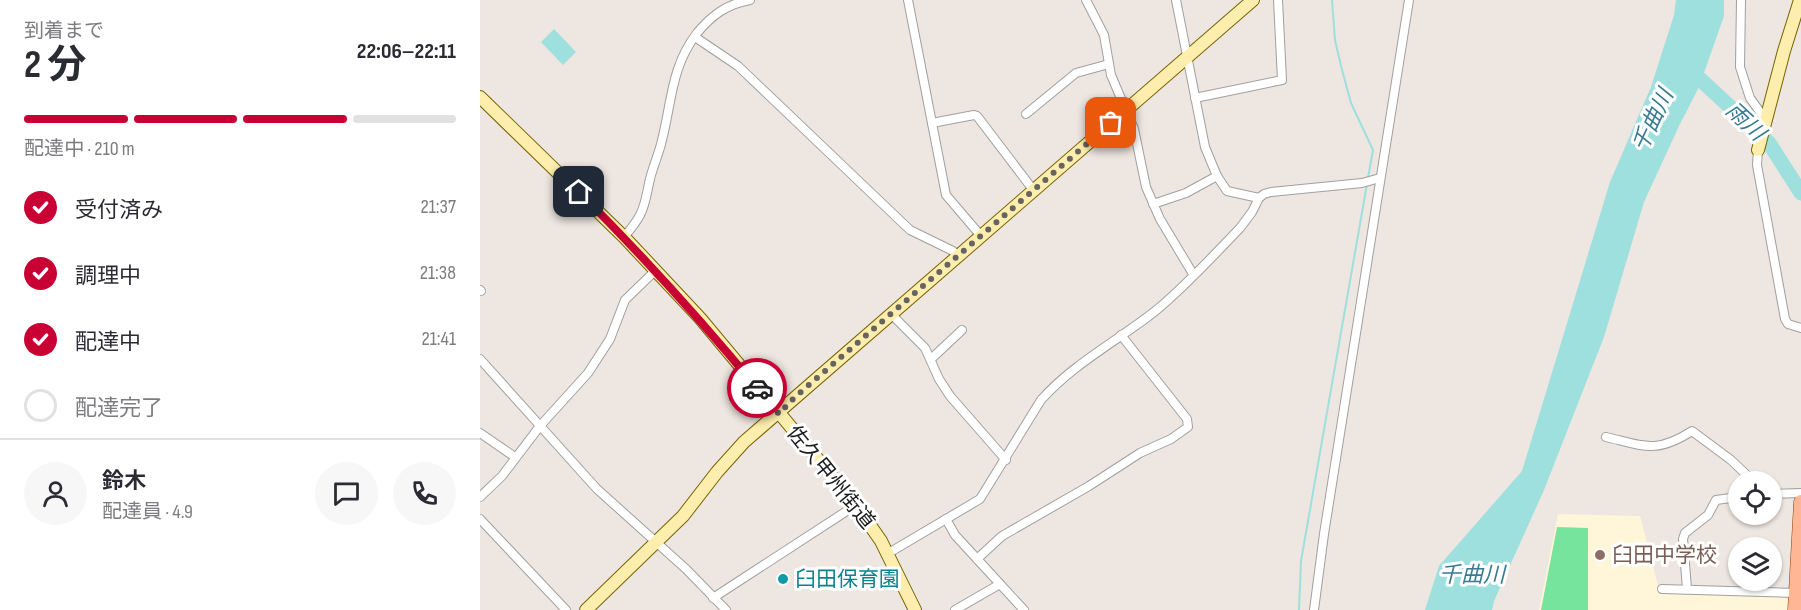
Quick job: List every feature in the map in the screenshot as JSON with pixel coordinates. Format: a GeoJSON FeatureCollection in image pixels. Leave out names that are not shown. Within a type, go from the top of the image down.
{"type":"FeatureCollection","features":[{"type":"Feature","properties":{"kind":"main road"},"geometry":{"type":"LineString","coordinates":[[1795,610],[1801,502]]}},
{"type":"Feature","properties":{"kind":"street"},"geometry":{"type":"LineString","coordinates":[[624,237],[641,214],[645,204],[663,138],[677,70],[683,54],[716,13],[726,6],[744,0]]}},
{"type":"Feature","properties":{"kind":"street"},"geometry":{"type":"LineString","coordinates":[[909,0],[946,195],[981,236]]}},
{"type":"Feature","properties":{"kind":"street"},"geometry":{"type":"LineString","coordinates":[[1086,0],[1104,35],[1111,75],[1134,129],[1146,187],[1153,204],[1193,274]]}},
{"type":"Feature","properties":{"kind":"street"},"geometry":{"type":"LineString","coordinates":[[1176,0],[1205,147],[1217,176],[1227,191],[1260,198]]}},
{"type":"Feature","properties":{"kind":"street"},"geometry":{"type":"LineString","coordinates":[[586,610],[693,505],[730,455],[1253,0]]}},
{"type":"Feature","properties":{"kind":"street"},"geometry":{"type":"LineString","coordinates":[[1195,98],[1282,80],[1278,0]]}},
{"type":"Feature","properties":{"kind":"street"},"geometry":{"type":"LineString","coordinates":[[1314,610],[1409,0]]}},
{"type":"Feature","properties":{"kind":"street"},"geometry":{"type":"LineString","coordinates":[[1741,0],[1740,67],[1750,98],[1765,120]]}},
{"type":"Feature","properties":{"kind":"street"},"geometry":{"type":"LineString","coordinates":[[1800,0],[1765,120],[1757,165],[1785,319],[1788,324],[1801,328]]}},
{"type":"Feature","properties":{"kind":"street"},"geometry":{"type":"LineString","coordinates":[[695,37],[738,66],[910,230],[953,251],[957,256]]}},
{"type":"Feature","properties":{"kind":"street"},"geometry":{"type":"LineString","coordinates":[[1026,114],[1076,73],[1109,64]]}},
{"type":"Feature","properties":{"kind":"street","name":"佐久甲州街道"},"geometry":{"type":"LineString","coordinates":[[480,97],[624,237],[700,318],[856,505],[881,541],[915,610]]}},
{"type":"Feature","properties":{"kind":"street"},"geometry":{"type":"LineString","coordinates":[[932,123],[977,116],[1034,191]]}},
{"type":"Feature","properties":{"kind":"street"},"geometry":{"type":"LineString","coordinates":[[1153,204],[1186,193],[1217,176]]}},
{"type":"Feature","properties":{"kind":"street"},"geometry":{"type":"LineString","coordinates":[[887,554],[980,499],[1041,400],[1121,335],[1155,312],[1240,228],[1264,194],[1366,182],[1380,178]]}},
{"type":"Feature","properties":{"kind":"street"},"geometry":{"type":"LineString","coordinates":[[480,497],[502,476],[540,426],[588,374],[610,339],[625,300],[656,270]]}},
{"type":"Feature","properties":{"kind":"street"},"geometry":{"type":"LineString","coordinates":[[891,314],[925,348],[939,380],[950,396],[1006,459]]}},
{"type":"Feature","properties":{"kind":"street"},"geometry":{"type":"LineString","coordinates":[[931,359],[962,330]]}},
{"type":"Feature","properties":{"kind":"street"},"geometry":{"type":"LineString","coordinates":[[977,559],[1002,536],[1089,486],[1140,453],[1171,439],[1188,427],[1187,419],[1121,335]]}},
{"type":"Feature","properties":{"kind":"street"},"geometry":{"type":"LineString","coordinates":[[480,359],[597,489],[726,610]]}},
{"type":"Feature","properties":{"kind":"street"},"geometry":{"type":"LineString","coordinates":[[1606,437],[1643,446],[1659,446],[1673,443],[1692,431],[1742,471]]}},
{"type":"Feature","properties":{"kind":"street"},"geometry":{"type":"LineString","coordinates":[[480,433],[515,457]]}},
{"type":"Feature","properties":{"kind":"street"},"geometry":{"type":"LineString","coordinates":[[1782,494],[1801,493]]}},
{"type":"Feature","properties":{"kind":"street"},"geometry":{"type":"LineString","coordinates":[[1687,589],[1683,539],[1685,533],[1708,515],[1716,500],[1728,498]]}},
{"type":"Feature","properties":{"kind":"street"},"geometry":{"type":"LineString","coordinates":[[713,598],[856,505]]}},
{"type":"Feature","properties":{"kind":"street"},"geometry":{"type":"LineString","coordinates":[[480,519],[566,610]]}},
{"type":"Feature","properties":{"kind":"street"},"geometry":{"type":"LineString","coordinates":[[946,519],[955,535],[1024,610]]}},
{"type":"Feature","properties":{"kind":"street"},"geometry":{"type":"LineString","coordinates":[[955,610],[1000,584]]}},
{"type":"Feature","properties":{"kind":"street"},"geometry":{"type":"LineString","coordinates":[[1662,589],[1798,584]]}},
{"type":"Feature","properties":{"kind":"shaded area","name":"臼田中学校"},"geometry":{"type":"Polygon","coordinates":[[[1558,514],[1640,516],[1660,593],[1782,597],[1789,599],[1788,610],[1539,610],[1558,514]]]}},
{"type":"Feature","properties":{"kind":"green space"},"geometry":{"type":"Polygon","coordinates":[[[1557,527],[1588,528],[1588,610],[1541,610],[1557,527]]]}},
{"type":"Feature","properties":{"kind":"water","name":"千曲川"},"geometry":{"type":"Polygon","coordinates":[[[1676,0],[1724,0],[1724,16],[1699,87],[1644,202],[1604,337],[1544,490],[1492,610],[1425,610],[1439,566],[1522,471],[1610,182],[1651,87],[1674,15],[1676,0]]]}},
{"type":"Feature","properties":{"kind":"water"},"geometry":{"type":"Polygon","coordinates":[[[554,29],[576,52],[563,65],[541,42],[554,29]]]}},
{"type":"Feature","properties":{"kind":"waterway"},"geometry":{"type":"LineString","coordinates":[[1332,0],[1335,40],[1351,103],[1373,150],[1368,178]]}},
{"type":"Feature","properties":{"kind":"waterway","name":"雨川"},"geometry":{"type":"LineString","coordinates":[[1687,67],[1769,143],[1801,193]]}},
{"type":"Feature","properties":{"kind":"waterway"},"geometry":{"type":"LineString","coordinates":[[1299,610],[1301,561],[1367,184]]}},
{"type":"Feature","properties":{"kind":"way so far"},"geometry":{"type":"LineString","coordinates":[[757,388],[779,414],[795,397],[1111,123]]}},
{"type":"Feature","properties":{"kind":"place","name":"臼田中学校"},"geometry":{"type":"Point","coordinates":[1600,555]}},
{"type":"Feature","properties":{"kind":"place","name":"臼田保育園"},"geometry":{"type":"Point","coordinates":[783,579]}},
{"type":"Feature","properties":{"kind":"route"},"geometry":{"type":"LineString","coordinates":[[579,192],[700,318],[757,388]]}}]}
